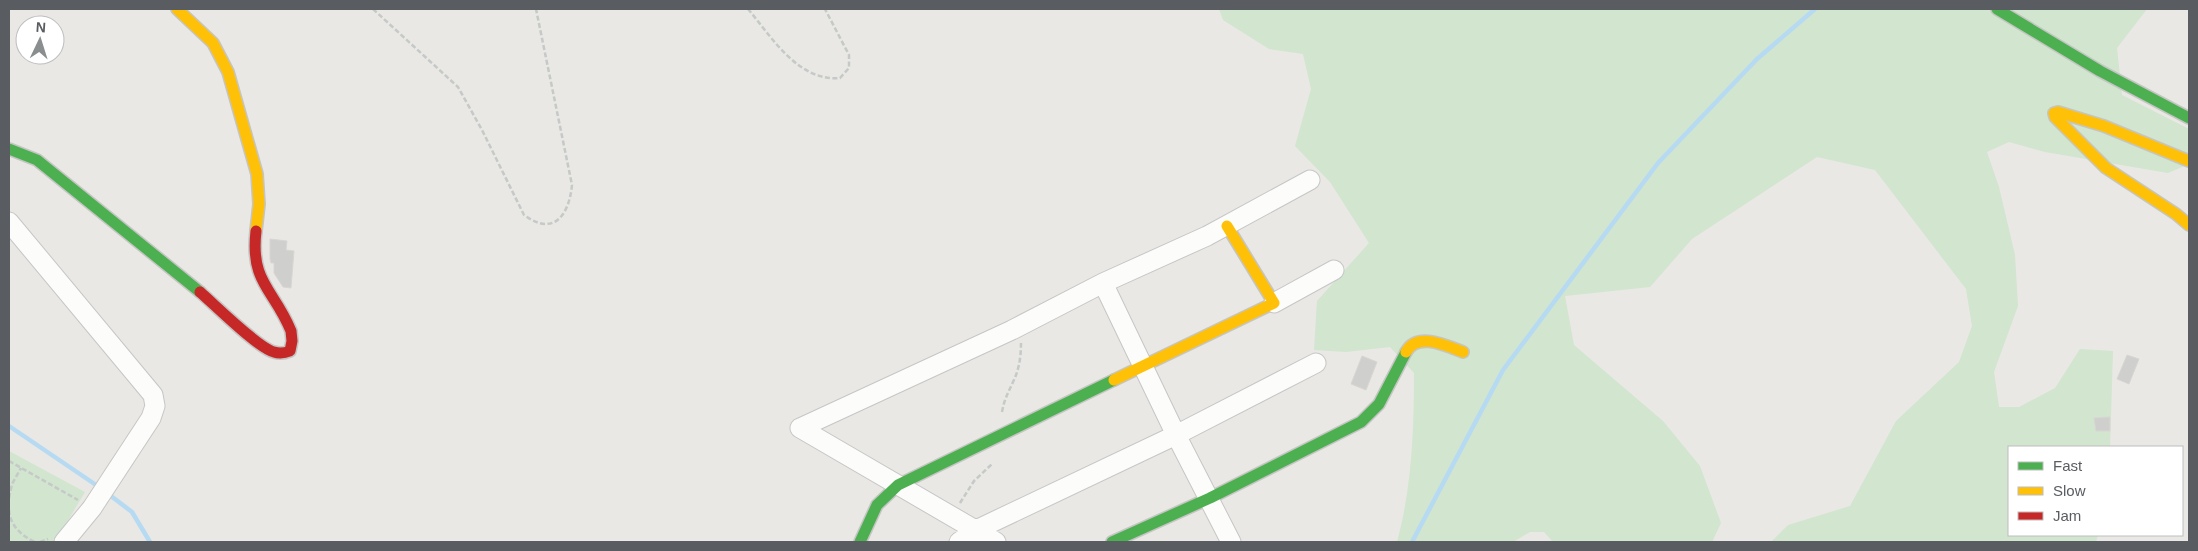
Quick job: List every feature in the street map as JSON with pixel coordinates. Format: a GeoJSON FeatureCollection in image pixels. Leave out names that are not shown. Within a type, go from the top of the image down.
{"type":"FeatureCollection","features":[{"type":"Feature","properties":{"kind":"street"},"geometry":{"type":"LineString","coordinates":[[9,149],[38,160],[168,264],[259,342],[273,352],[284,353],[290,351],[294,344],[290,326],[260,282],[256,268],[253,253],[259,193],[253,160],[224,63],[207,36],[177,9]]}},
{"type":"Feature","properties":{"kind":"street"},"geometry":{"type":"LineString","coordinates":[[1997,9],[2100,72],[2189,118]]}},
{"type":"Feature","properties":{"kind":"street"},"geometry":{"type":"LineString","coordinates":[[2189,161],[2104,126],[2058,112],[2054,113],[2055,117],[2106,168],[2176,214],[2189,225]]}},
{"type":"Feature","properties":{"kind":"street"},"geometry":{"type":"LineString","coordinates":[[996,542],[800,428],[1012,330],[1103,283],[1227,226],[1310,180]]}},
{"type":"Feature","properties":{"kind":"street"},"geometry":{"type":"LineString","coordinates":[[9,222],[152,395],[154,406],[152,418],[94,506],[64,542]]}},
{"type":"Feature","properties":{"kind":"street"},"geometry":{"type":"LineString","coordinates":[[1227,226],[1274,303]]}},
{"type":"Feature","properties":{"kind":"street"},"geometry":{"type":"LineString","coordinates":[[860,542],[877,505],[898,485],[1143,368],[1274,303],[1334,270]]}},
{"type":"Feature","properties":{"kind":"street"},"geometry":{"type":"LineString","coordinates":[[1103,283],[1176,435],[1231,542]]}},
{"type":"Feature","properties":{"kind":"street"},"geometry":{"type":"LineString","coordinates":[[1112,542],[1210,498],[1362,422],[1379,404],[1408,348],[1421,341],[1440,342],[1463,352]]}},
{"type":"Feature","properties":{"kind":"street"},"geometry":{"type":"LineString","coordinates":[[959,542],[976,530],[1176,435],[1316,363]]}},
{"type":"Feature","properties":{"kind":"path"},"geometry":{"type":"LineString","coordinates":[[373,9],[458,87],[482,130],[524,216],[534,222],[548,224],[559,220],[567,211],[571,200],[572,186],[536,9]]}},
{"type":"Feature","properties":{"kind":"path"},"geometry":{"type":"LineString","coordinates":[[748,9],[792,61],[821,77],[840,78],[849,68],[849,55],[826,9]]}},
{"type":"Feature","properties":{"kind":"path"},"geometry":{"type":"LineString","coordinates":[[9,461],[94,506]]}},
{"type":"Feature","properties":{"kind":"path"},"geometry":{"type":"LineString","coordinates":[[9,498],[12,484],[21,468]]}},
{"type":"Feature","properties":{"kind":"path"},"geometry":{"type":"LineString","coordinates":[[9,510],[10,518],[23,536],[35,542]]}},
{"type":"Feature","properties":{"kind":"green space"},"geometry":{"type":"Polygon","coordinates":[[[1219,9],[2147,9],[2117,48],[2122,95],[2189,129],[2189,164],[2168,173],[2045,152],[2009,142],[1987,152],[1999,187],[2015,255],[2018,306],[1994,372],[1999,407],[2019,407],[2055,388],[2080,349],[2113,351],[2110,446],[2008,446],[2008,536],[2098,536],[2096,542],[1771,542],[1788,525],[1850,506],[1896,421],[1959,362],[1972,326],[1966,289],[1875,170],[1817,157],[1692,239],[1650,287],[1565,296],[1574,345],[1663,421],[1700,466],[1721,523],[1712,542],[1553,542],[1544,532],[1530,532],[1513,542],[1397,542],[1409,479],[1414,373],[1390,347],[1346,352],[1314,350],[1317,301],[1369,243],[1330,182],[1295,146],[1311,89],[1303,54],[1269,49],[1223,20],[1219,9]]]}},
{"type":"Feature","properties":{"kind":"green space"},"geometry":{"type":"Polygon","coordinates":[[[9,451],[85,492],[55,542],[9,542],[9,451]]]}},
{"type":"Feature","properties":{"kind":"building"},"geometry":{"type":"Polygon","coordinates":[[[270,239],[287,241],[286,250],[294,251],[291,288],[283,287],[274,273],[274,263],[271,263],[270,259],[270,239]]]}},
{"type":"Feature","properties":{"kind":"building"},"geometry":{"type":"Polygon","coordinates":[[[2127,355],[2139,359],[2129,384],[2117,379],[2127,355]]]}},
{"type":"Feature","properties":{"kind":"building"},"geometry":{"type":"Polygon","coordinates":[[[1362,356],[1377,362],[1366,390],[1351,384],[1362,356]]]}},
{"type":"Feature","properties":{"kind":"building"},"geometry":{"type":"Polygon","coordinates":[[[2110,417],[2110,431],[2096,431],[2094,418],[2110,417]]]}},
{"type":"Feature","properties":{"kind":"waterway"},"geometry":{"type":"LineString","coordinates":[[1412,542],[1503,370],[1658,163],[1757,59],[1815,9]]}},
{"type":"Feature","properties":{"kind":"waterway"},"geometry":{"type":"LineString","coordinates":[[9,426],[99,487]]}},
{"type":"Feature","properties":{"kind":"waterway"},"geometry":{"type":"LineString","coordinates":[[107,493],[132,512],[150,542]]}},
{"type":"Feature","properties":{"kind":"traffic: fast"},"geometry":{"type":"LineString","coordinates":[[1997,9],[2100,71],[2189,118]]}},
{"type":"Feature","properties":{"kind":"traffic: fast"},"geometry":{"type":"LineString","coordinates":[[9,149],[37,160],[200,292]]}},
{"type":"Feature","properties":{"kind":"traffic: fast"},"geometry":{"type":"LineString","coordinates":[[1112,542],[1210,498],[1361,422],[1379,404],[1406,352]]}},
{"type":"Feature","properties":{"kind":"traffic: fast"},"geometry":{"type":"LineString","coordinates":[[860,542],[877,505],[898,485],[1114,380]]}},
{"type":"Feature","properties":{"kind":"traffic: slow"},"geometry":{"type":"LineString","coordinates":[[177,9],[213,43],[228,72],[257,174],[259,204],[256,231]]}},
{"type":"Feature","properties":{"kind":"traffic: slow"},"geometry":{"type":"LineString","coordinates":[[2189,161],[2104,126],[2058,112],[2054,113],[2055,117],[2106,168],[2176,214],[2189,225]]}},
{"type":"Feature","properties":{"kind":"traffic: slow"},"geometry":{"type":"LineString","coordinates":[[1114,380],[1274,303],[1227,226]]}},
{"type":"Feature","properties":{"kind":"traffic: slow"},"geometry":{"type":"LineString","coordinates":[[1406,352],[1417,342],[1425,341],[1441,344],[1463,352]]}},
{"type":"Feature","properties":{"kind":"traffic: jam"},"geometry":{"type":"LineString","coordinates":[[200,292],[248,335],[267,349],[278,353],[290,351],[291,331],[260,274],[255,249],[256,231]]}}]}
